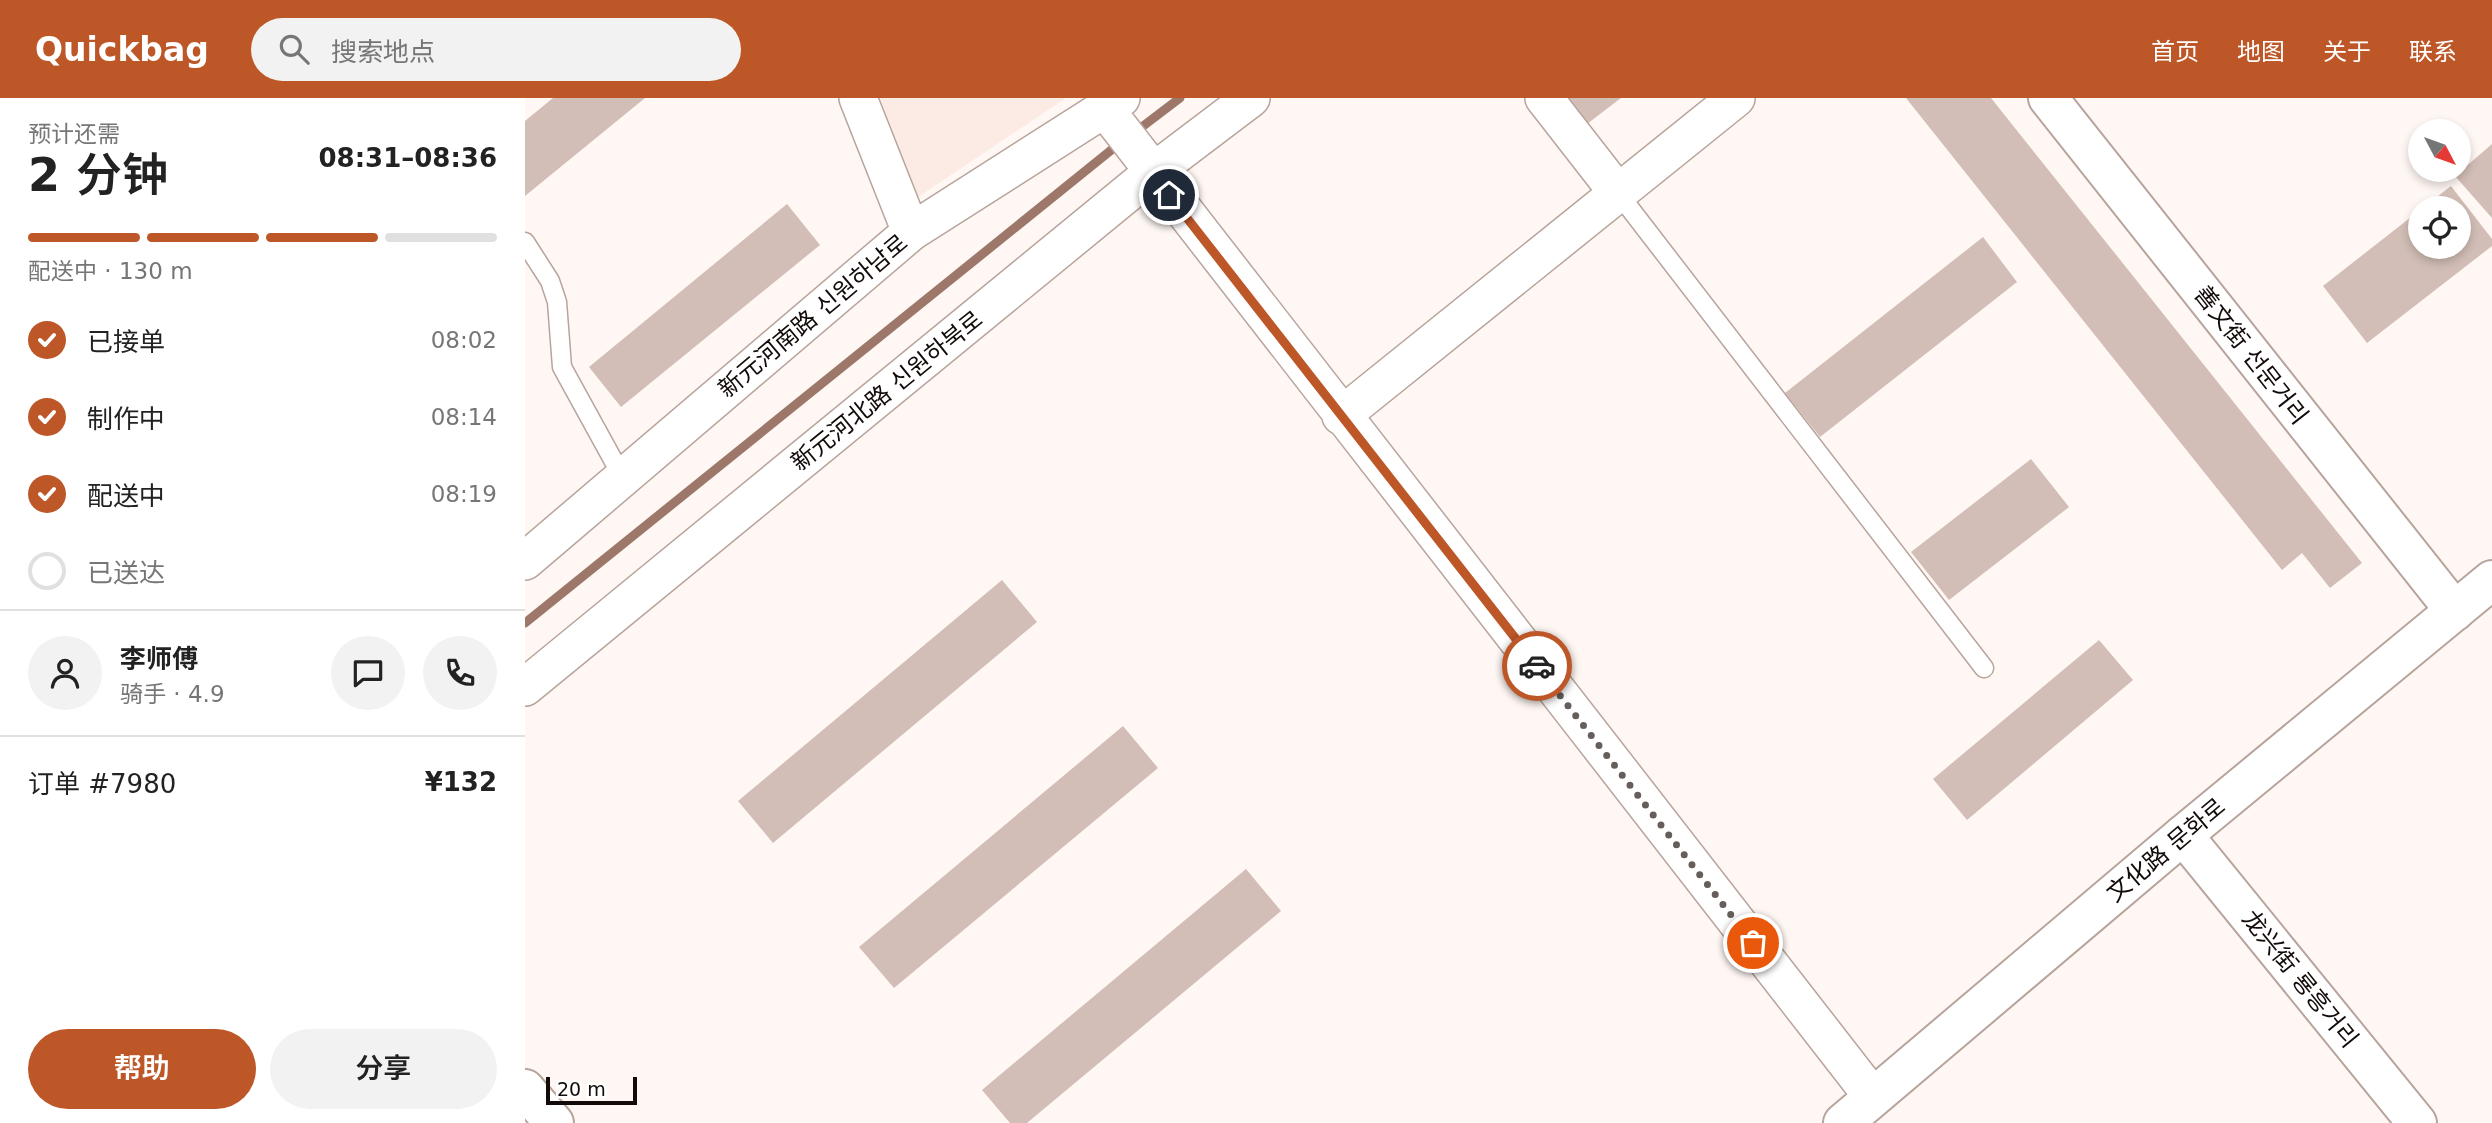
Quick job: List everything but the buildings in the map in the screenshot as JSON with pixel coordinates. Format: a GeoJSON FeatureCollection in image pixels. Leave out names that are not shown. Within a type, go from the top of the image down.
{"type":"FeatureCollection","features":[{"type":"Feature","properties":{"kind":"main road","name":"善文街 선문거리"},"geometry":{"type":"LineString","coordinates":[[2047,98],[2455,611]]}},
{"type":"Feature","properties":{"kind":"main road","name":"文化路 문화로"},"geometry":{"type":"LineString","coordinates":[[1843,1123],[2183,835],[2492,580]]}},
{"type":"Feature","properties":{"kind":"main road","name":"龙兴街 룡흥거리"},"geometry":{"type":"LineString","coordinates":[[2183,835],[2417,1123]]}},
{"type":"Feature","properties":{"kind":"main road"},"geometry":{"type":"LineString","coordinates":[[525,1089],[554,1123]]}},
{"type":"Feature","properties":{"kind":"street"},"geometry":{"type":"LineString","coordinates":[[858,98],[911,232]]}},
{"type":"Feature","properties":{"kind":"street","name":"新元河北路 신원하북로"},"geometry":{"type":"LineString","coordinates":[[525,687],[1145,164],[1251,98]]}},
{"type":"Feature","properties":{"kind":"street"},"geometry":{"type":"LineString","coordinates":[[1544,98],[1618,193]]}},
{"type":"Feature","properties":{"kind":"street"},"geometry":{"type":"LineString","coordinates":[[1341,416],[1736,98]]}},
{"type":"Feature","properties":{"kind":"street"},"geometry":{"type":"LineString","coordinates":[[1113,110],[1145,164],[1873,1097]]}},
{"type":"Feature","properties":{"kind":"street","name":"新元河南路 신원하남로"},"geometry":{"type":"LineString","coordinates":[[525,561],[911,232],[1113,110]]}},
{"type":"Feature","properties":{"kind":"lane"},"geometry":{"type":"LineString","coordinates":[[1618,193],[1984,668]]}},
{"type":"Feature","properties":{"kind":"lane"},"geometry":{"type":"LineString","coordinates":[[525,242],[550,281],[557,302],[562,367],[623,478]]}},
{"type":"Feature","properties":{"kind":"shaded area"},"geometry":{"type":"Polygon","coordinates":[[[880,98],[1066,98],[918,197],[880,98]]]}},
{"type":"Feature","properties":{"kind":"waterway"},"geometry":{"type":"LineString","coordinates":[[1134,133],[1180,98]]}},
{"type":"Feature","properties":{"kind":"waterway"},"geometry":{"type":"LineString","coordinates":[[525,623],[1120,143]]}},
{"type":"Feature","properties":{"kind":"way so far"},"geometry":{"type":"LineString","coordinates":[[1537,666],[1753,943]]}},
{"type":"Feature","properties":{"kind":"route"},"geometry":{"type":"LineString","coordinates":[[1169,195],[1537,666]]}}]}
